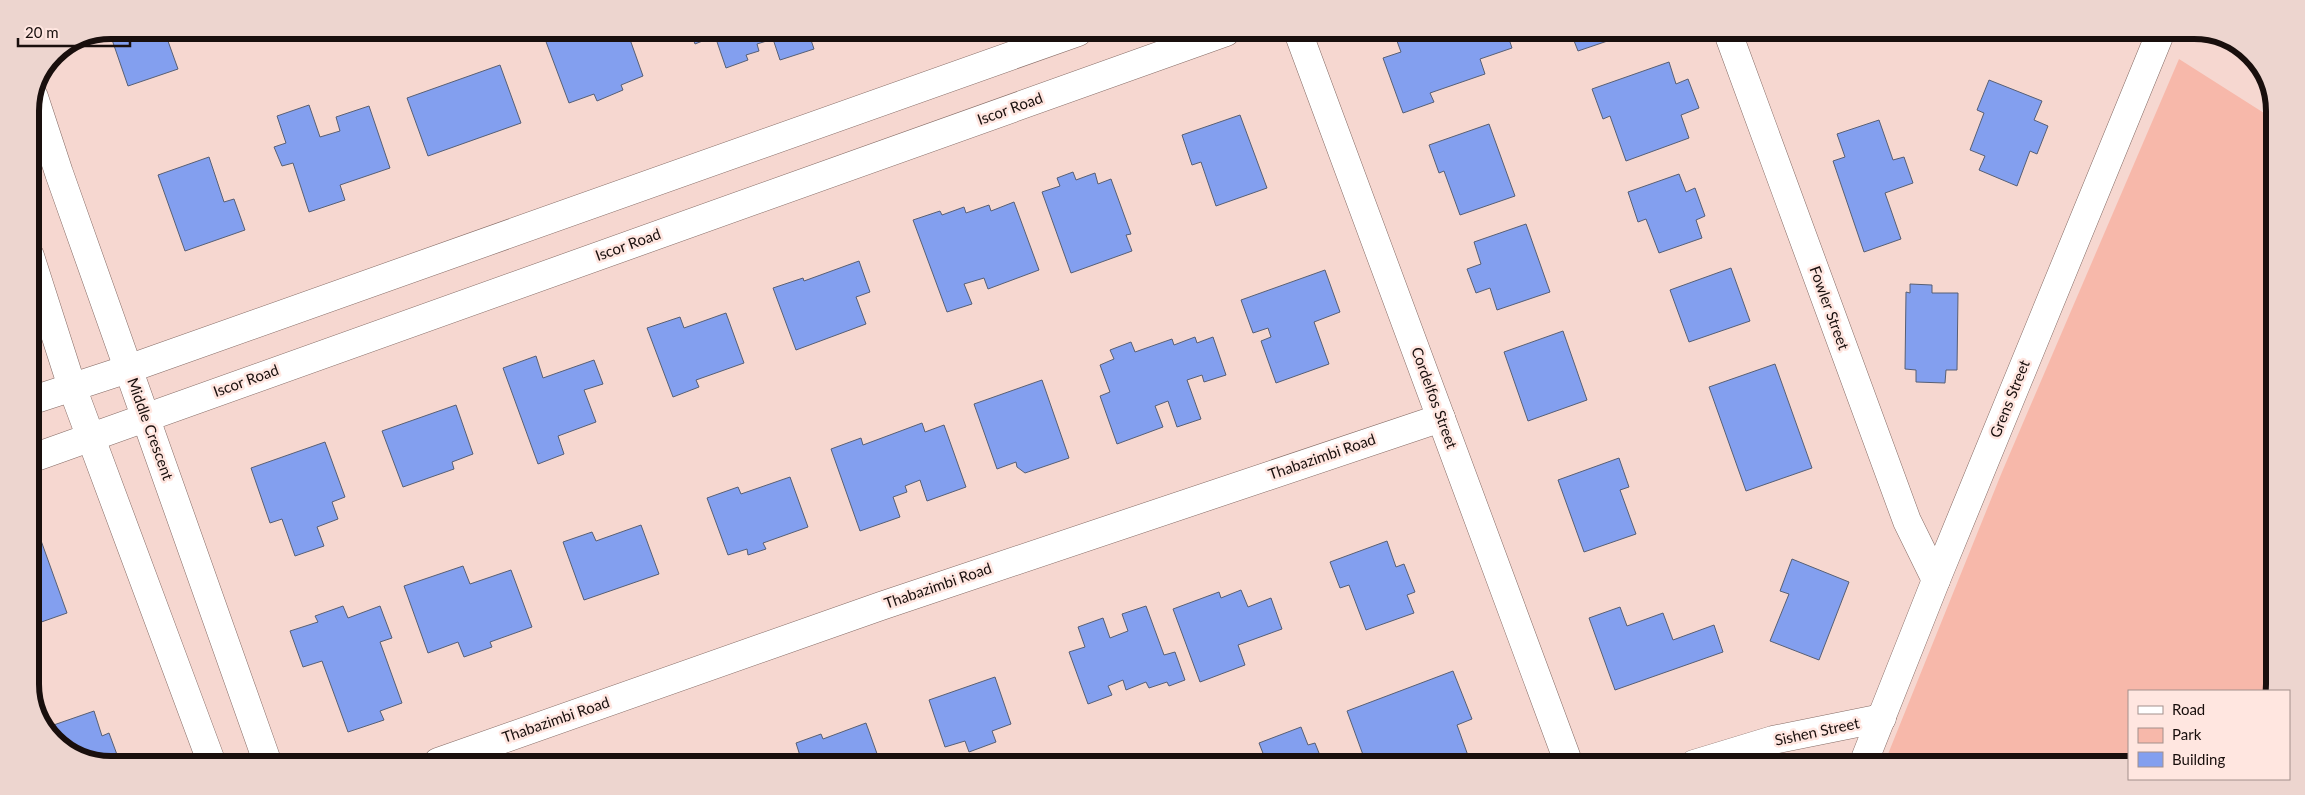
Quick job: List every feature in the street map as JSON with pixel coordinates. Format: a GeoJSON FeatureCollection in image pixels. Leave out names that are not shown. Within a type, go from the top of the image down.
{"type":"FeatureCollection","features":[{"type":"Feature","properties":{"kind":"street"},"geometry":{"type":"LineString","coordinates":[[39,398],[128,369],[1058,39]]}},
{"type":"Feature","properties":{"kind":"street","name":"Iscor Road"},"geometry":{"type":"LineString","coordinates":[[39,456],[1206,39]]}},
{"type":"Feature","properties":{"kind":"street","name":"Cordelfos Street"},"geometry":{"type":"LineString","coordinates":[[1301,39],[1566,756]]}},
{"type":"Feature","properties":{"kind":"street","name":"Fowler Street"},"geometry":{"type":"LineString","coordinates":[[1730,39],[1907,521],[1936,580]]}},
{"type":"Feature","properties":{"kind":"street","name":"Grens Street"},"geometry":{"type":"LineString","coordinates":[[1866,756],[1936,580],[2158,39]]}},
{"type":"Feature","properties":{"kind":"street","name":"Middle Crescent"},"geometry":{"type":"LineString","coordinates":[[39,112],[128,369],[266,756]]}},
{"type":"Feature","properties":{"kind":"street"},"geometry":{"type":"LineString","coordinates":[[39,284],[72,386],[209,756]]}},
{"type":"Feature","properties":{"kind":"street","name":"Thabazimbi Road"},"geometry":{"type":"LineString","coordinates":[[455,756],[881,606],[1441,418]]}},
{"type":"Feature","properties":{"kind":"street","name":"Sishen Street"},"geometry":{"type":"LineString","coordinates":[[1720,756],[1773,740],[1882,718]]}},
{"type":"Feature","properties":{"kind":"green space"},"geometry":{"type":"Polygon","coordinates":[[[2179,59],[2266,114],[2266,690],[2128,690],[2128,756],[1887,756],[2002,472],[2179,59]]]}},
{"type":"Feature","properties":{"kind":"building"},"geometry":{"type":"Polygon","coordinates":[[[112,39],[167,39],[178,69],[128,86],[112,39]]]}},
{"type":"Feature","properties":{"kind":"building"},"geometry":{"type":"Polygon","coordinates":[[[545,39],[630,39],[643,76],[621,85],[623,90],[597,101],[594,94],[569,103],[545,39]]]}},
{"type":"Feature","properties":{"kind":"building"},"geometry":{"type":"Polygon","coordinates":[[[693,39],[708,39],[695,44],[693,39]]]}},
{"type":"Feature","properties":{"kind":"building"},"geometry":{"type":"Polygon","coordinates":[[[716,39],[773,39],[757,44],[759,51],[746,55],[748,60],[726,68],[716,39]]]}},
{"type":"Feature","properties":{"kind":"building"},"geometry":{"type":"Polygon","coordinates":[[[773,39],[811,39],[814,49],[780,60],[773,39]]]}},
{"type":"Feature","properties":{"kind":"building"},"geometry":{"type":"Polygon","coordinates":[[[1396,39],[1509,39],[1512,48],[1480,59],[1485,74],[1430,93],[1434,102],[1403,113],[1383,58],[1401,52],[1396,39]]]}},
{"type":"Feature","properties":{"kind":"building"},"geometry":{"type":"Polygon","coordinates":[[[1573,39],[1613,39],[1578,51],[1573,39]]]}},
{"type":"Feature","properties":{"kind":"building"},"geometry":{"type":"Polygon","coordinates":[[[1669,62],[1676,84],[1688,79],[1699,108],[1681,115],[1689,138],[1626,161],[1610,116],[1603,119],[1592,89],[1669,62]]]}},
{"type":"Feature","properties":{"kind":"building"},"geometry":{"type":"Polygon","coordinates":[[[500,65],[521,123],[428,156],[407,98],[500,65]]]}},
{"type":"Feature","properties":{"kind":"building"},"geometry":{"type":"Polygon","coordinates":[[[1989,80],[2042,101],[2034,120],[2048,126],[2037,154],[2030,151],[2017,186],[1979,170],[1985,156],[1970,150],[1984,113],[1977,110],[1989,80]]]}},
{"type":"Feature","properties":{"kind":"building"},"geometry":{"type":"Polygon","coordinates":[[[309,105],[320,137],[340,131],[336,117],[369,106],[390,168],[340,185],[345,200],[309,212],[293,163],[282,166],[274,147],[286,143],[277,116],[309,105]]]}},
{"type":"Feature","properties":{"kind":"building"},"geometry":{"type":"Polygon","coordinates":[[[1240,115],[1267,188],[1216,206],[1201,162],[1192,165],[1182,135],[1240,115]]]}},
{"type":"Feature","properties":{"kind":"building"},"geometry":{"type":"Polygon","coordinates":[[[1879,120],[1893,160],[1904,157],[1913,183],[1885,193],[1901,239],[1864,252],[1833,161],[1845,157],[1837,134],[1879,120]]]}},
{"type":"Feature","properties":{"kind":"building"},"geometry":{"type":"Polygon","coordinates":[[[1489,124],[1515,196],[1460,215],[1444,171],[1439,173],[1429,145],[1489,124]]]}},
{"type":"Feature","properties":{"kind":"building"},"geometry":{"type":"Polygon","coordinates":[[[209,157],[224,202],[234,199],[245,230],[185,251],[158,175],[209,157]]]}},
{"type":"Feature","properties":{"kind":"building"},"geometry":{"type":"Polygon","coordinates":[[[1073,172],[1076,180],[1095,173],[1098,184],[1111,179],[1131,234],[1126,235],[1132,251],[1071,273],[1042,192],[1060,186],[1057,178],[1073,172]]]}},
{"type":"Feature","properties":{"kind":"building"},"geometry":{"type":"Polygon","coordinates":[[[1679,174],[1686,192],[1695,188],[1705,216],[1696,220],[1702,238],[1659,253],[1646,219],[1638,222],[1628,192],[1679,174]]]}},
{"type":"Feature","properties":{"kind":"building"},"geometry":{"type":"Polygon","coordinates":[[[1014,202],[1039,270],[988,289],[984,278],[964,284],[972,304],[947,312],[913,220],[940,211],[942,215],[964,207],[966,213],[989,205],[991,211],[1014,202]]]}},
{"type":"Feature","properties":{"kind":"building"},"geometry":{"type":"Polygon","coordinates":[[[1526,224],[1550,292],[1497,310],[1490,288],[1476,293],[1467,269],[1481,264],[1474,242],[1526,224]]]}},
{"type":"Feature","properties":{"kind":"building"},"geometry":{"type":"Polygon","coordinates":[[[859,261],[870,292],[856,297],[866,324],[796,350],[773,288],[803,278],[804,281],[859,261]]]}},
{"type":"Feature","properties":{"kind":"building"},"geometry":{"type":"Polygon","coordinates":[[[1731,268],[1750,321],[1689,342],[1670,290],[1731,268]]]}},
{"type":"Feature","properties":{"kind":"building"},"geometry":{"type":"Polygon","coordinates":[[[1325,270],[1340,312],[1314,322],[1329,364],[1276,383],[1261,341],[1271,337],[1268,328],[1253,333],[1241,300],[1325,270]]]}},
{"type":"Feature","properties":{"kind":"building"},"geometry":{"type":"Polygon","coordinates":[[[1910,284],[1932,285],[1932,293],[1958,293],[1957,370],[1946,370],[1945,383],[1916,382],[1916,370],[1905,369],[1906,292],[1910,293],[1910,284]]]}},
{"type":"Feature","properties":{"kind":"building"},"geometry":{"type":"Polygon","coordinates":[[[726,313],[744,363],[696,380],[699,387],[673,397],[647,328],[680,317],[684,328],[726,313]]]}},
{"type":"Feature","properties":{"kind":"building"},"geometry":{"type":"Polygon","coordinates":[[[1563,331],[1587,400],[1528,421],[1504,352],[1563,331]]]}},
{"type":"Feature","properties":{"kind":"building"},"geometry":{"type":"Polygon","coordinates":[[[1195,337],[1197,343],[1213,337],[1226,375],[1204,382],[1202,375],[1187,380],[1201,419],[1177,427],[1168,401],[1155,406],[1163,427],[1117,444],[1100,396],[1110,392],[1100,365],[1114,359],[1110,350],[1131,342],[1135,352],[1172,339],[1174,345],[1195,337]]]}},
{"type":"Feature","properties":{"kind":"building"},"geometry":{"type":"Polygon","coordinates":[[[536,356],[543,378],[594,360],[603,384],[584,390],[596,422],[558,436],[564,454],[538,464],[503,368],[536,356]]]}},
{"type":"Feature","properties":{"kind":"building"},"geometry":{"type":"Polygon","coordinates":[[[1775,364],[1812,468],[1746,491],[1709,387],[1775,364]]]}},
{"type":"Feature","properties":{"kind":"building"},"geometry":{"type":"Polygon","coordinates":[[[1042,380],[1069,458],[1025,473],[1017,467],[1016,462],[997,469],[974,404],[1042,380]]]}},
{"type":"Feature","properties":{"kind":"building"},"geometry":{"type":"Polygon","coordinates":[[[456,405],[473,454],[452,462],[454,469],[403,487],[382,431],[456,405]]]}},
{"type":"Feature","properties":{"kind":"building"},"geometry":{"type":"Polygon","coordinates":[[[922,423],[925,432],[944,425],[966,487],[927,501],[920,480],[905,486],[907,492],[893,497],[900,517],[860,531],[831,449],[861,438],[863,445],[922,423]]]}},
{"type":"Feature","properties":{"kind":"building"},"geometry":{"type":"Polygon","coordinates":[[[325,442],[345,497],[332,502],[338,519],[317,527],[324,546],[295,556],[282,519],[270,523],[251,468],[325,442]]]}},
{"type":"Feature","properties":{"kind":"building"},"geometry":{"type":"Polygon","coordinates":[[[1619,458],[1629,487],[1620,490],[1636,534],[1584,552],[1558,480],[1619,458]]]}},
{"type":"Feature","properties":{"kind":"building"},"geometry":{"type":"Polygon","coordinates":[[[790,477],[808,527],[763,543],[766,549],[748,555],[747,549],[728,555],[707,498],[738,487],[741,494],[790,477]]]}},
{"type":"Feature","properties":{"kind":"building"},"geometry":{"type":"Polygon","coordinates":[[[641,525],[659,574],[584,600],[563,542],[592,532],[596,541],[641,525]]]}},
{"type":"Feature","properties":{"kind":"building"},"geometry":{"type":"Polygon","coordinates":[[[39,535],[67,613],[39,623],[39,535]]]}},
{"type":"Feature","properties":{"kind":"building"},"geometry":{"type":"Polygon","coordinates":[[[1387,541],[1396,567],[1404,564],[1415,592],[1407,595],[1414,613],[1366,630],[1349,585],[1340,588],[1330,562],[1387,541]]]}},
{"type":"Feature","properties":{"kind":"building"},"geometry":{"type":"Polygon","coordinates":[[[1792,559],[1849,582],[1819,660],[1770,641],[1789,594],[1780,591],[1792,559]]]}},
{"type":"Feature","properties":{"kind":"building"},"geometry":{"type":"Polygon","coordinates":[[[463,566],[470,584],[511,570],[532,627],[490,642],[492,647],[464,657],[458,642],[428,653],[404,586],[463,566]]]}},
{"type":"Feature","properties":{"kind":"building"},"geometry":{"type":"Polygon","coordinates":[[[1241,590],[1248,607],[1271,598],[1282,629],[1238,645],[1245,665],[1200,682],[1173,609],[1219,592],[1221,598],[1241,590]]]}},
{"type":"Feature","properties":{"kind":"building"},"geometry":{"type":"Polygon","coordinates":[[[343,606],[348,618],[380,606],[392,638],[380,642],[402,703],[380,711],[384,720],[348,732],[322,661],[303,667],[290,631],[318,622],[315,616],[343,606]]]}},
{"type":"Feature","properties":{"kind":"building"},"geometry":{"type":"Polygon","coordinates":[[[1146,606],[1164,655],[1175,652],[1185,680],[1169,686],[1167,682],[1149,688],[1146,682],[1126,690],[1123,680],[1108,686],[1112,695],[1088,704],[1069,652],[1085,647],[1078,627],[1103,618],[1110,638],[1128,631],[1122,614],[1146,606]]]}},
{"type":"Feature","properties":{"kind":"building"},"geometry":{"type":"Polygon","coordinates":[[[1620,607],[1627,626],[1663,613],[1673,640],[1714,625],[1723,652],[1615,690],[1589,618],[1620,607]]]}},
{"type":"Feature","properties":{"kind":"building"},"geometry":{"type":"Polygon","coordinates":[[[1453,671],[1472,719],[1457,725],[1468,756],[1363,756],[1347,711],[1453,671]]]}},
{"type":"Feature","properties":{"kind":"building"},"geometry":{"type":"Polygon","coordinates":[[[995,677],[1011,724],[992,731],[996,742],[969,752],[965,741],[945,747],[929,700],[995,677]]]}},
{"type":"Feature","properties":{"kind":"building"},"geometry":{"type":"Polygon","coordinates":[[[94,711],[102,736],[109,733],[118,756],[97,755],[75,747],[60,735],[52,726],[94,711]]]}},
{"type":"Feature","properties":{"kind":"building"},"geometry":{"type":"Polygon","coordinates":[[[866,723],[878,756],[800,756],[796,743],[821,734],[823,739],[866,723]]]}},
{"type":"Feature","properties":{"kind":"building"},"geometry":{"type":"Polygon","coordinates":[[[1301,727],[1308,745],[1315,743],[1320,756],[1264,756],[1259,743],[1301,727]]]}}]}
